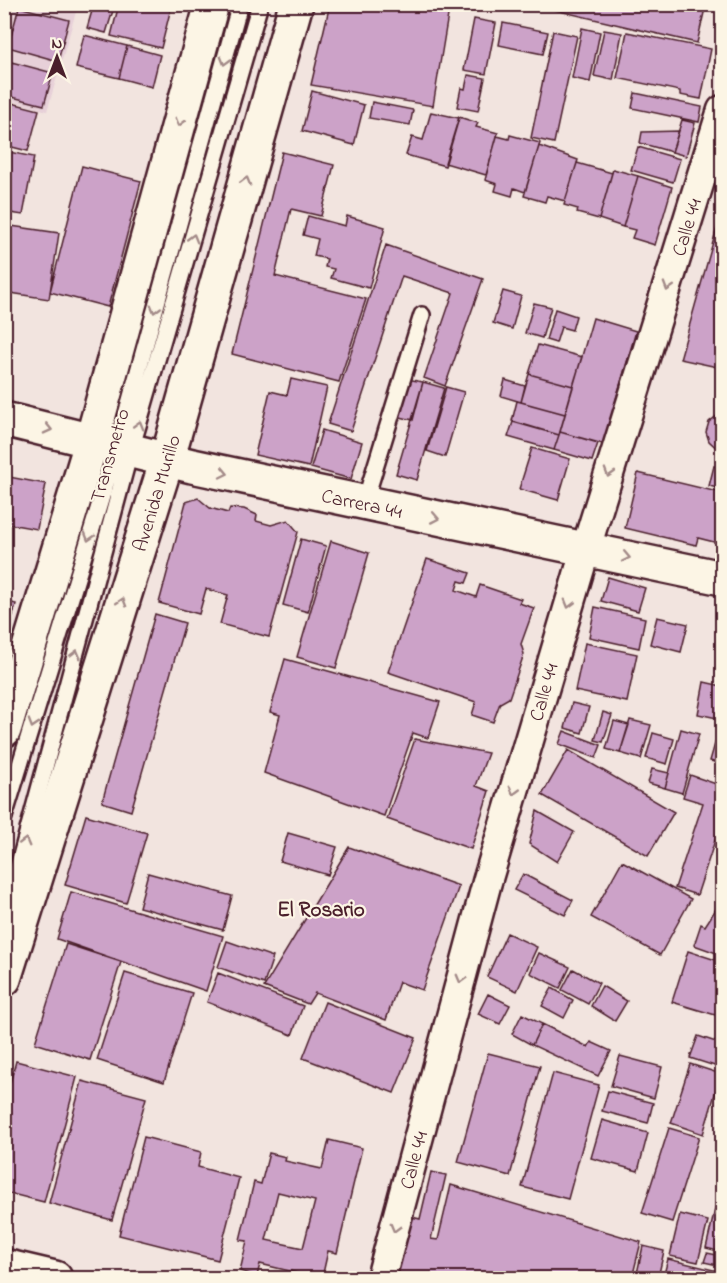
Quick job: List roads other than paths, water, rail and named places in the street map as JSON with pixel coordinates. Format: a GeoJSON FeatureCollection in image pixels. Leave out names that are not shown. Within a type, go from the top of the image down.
{"type":"FeatureCollection","features":[{"type":"Feature","properties":{"kind":"main road"},"geometry":{"type":"LineString","coordinates":[[4,730],[113,446],[212,4]]}},
{"type":"Feature","properties":{"kind":"main road","name":"Avenida Murillo"},"geometry":{"type":"LineString","coordinates":[[4,978],[167,460],[296,4]]}},
{"type":"Feature","properties":{"kind":"main road","name":"Carrera 44"},"geometry":{"type":"LineString","coordinates":[[4,419],[167,460],[364,504],[723,578]]}},
{"type":"Feature","properties":{"kind":"main road"},"geometry":{"type":"LineString","coordinates":[[4,1266],[56,1278]]}},
{"type":"Feature","properties":{"kind":"street","name":"Calle 44"},"geometry":{"type":"LineString","coordinates":[[381,1278],[487,882],[586,548],[723,110]]}},
{"type":"Feature","properties":{"kind":"lane","name":"Transmetro"},"geometry":{"type":"LineString","coordinates":[[4,817],[240,4]]}},
{"type":"Feature","properties":{"kind":"lane","name":"Transmetro"},"geometry":{"type":"LineString","coordinates":[[4,919],[113,446],[260,4]]}},
{"type":"Feature","properties":{"kind":"lane"},"geometry":{"type":"LineString","coordinates":[[364,504],[422,315]]}},
{"type":"Feature","properties":{"kind":"district","name":"El Rosario"},"geometry":{"type":"Point","coordinates":[321,909]}}]}
